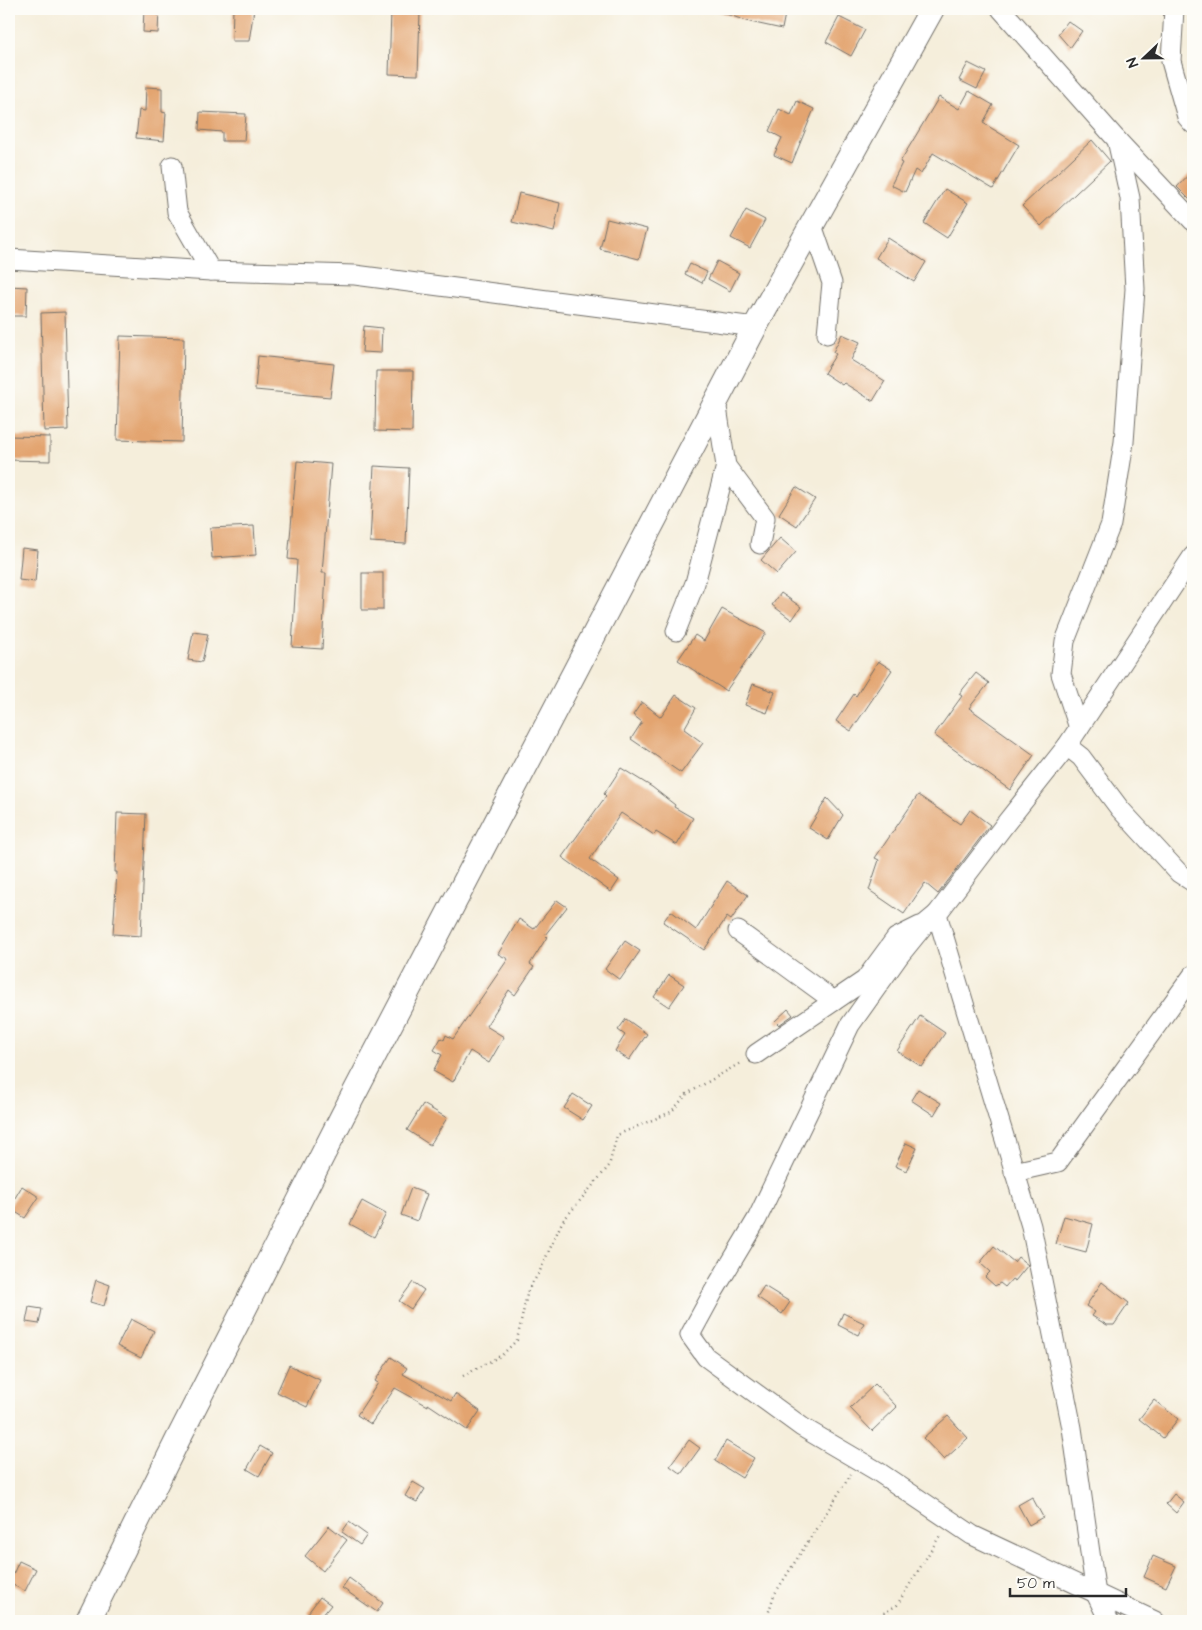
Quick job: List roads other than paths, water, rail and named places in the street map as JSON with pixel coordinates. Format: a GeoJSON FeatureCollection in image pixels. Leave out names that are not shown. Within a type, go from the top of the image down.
{"type":"FeatureCollection","features":[{"type":"Feature","properties":{"kind":"main road"},"geometry":{"type":"LineString","coordinates":[[88,1621],[178,1439],[343,1115],[716,401],[755,327],[932,9]]}},
{"type":"Feature","properties":{"kind":"street"},"geometry":{"type":"LineString","coordinates":[[1001,9],[1117,140],[1193,221]]}},
{"type":"Feature","properties":{"kind":"street"},"geometry":{"type":"LineString","coordinates":[[1174,9],[1171,61],[1187,117],[1193,124]]}},
{"type":"Feature","properties":{"kind":"street"},"geometry":{"type":"LineString","coordinates":[[1079,728],[1061,674],[1065,641],[1111,524],[1124,442],[1135,289],[1130,198],[1117,140]]}},
{"type":"Feature","properties":{"kind":"street"},"geometry":{"type":"LineString","coordinates":[[172,166],[177,212],[211,271]]}},
{"type":"Feature","properties":{"kind":"street"},"geometry":{"type":"LineString","coordinates":[[812,225],[832,283],[827,334]]}},
{"type":"Feature","properties":{"kind":"street"},"geometry":{"type":"LineString","coordinates":[[9,258],[211,271],[355,275],[755,327]]}},
{"type":"Feature","properties":{"kind":"street"},"geometry":{"type":"LineString","coordinates":[[676,631],[695,583],[726,466],[716,401]]}},
{"type":"Feature","properties":{"kind":"street"},"geometry":{"type":"LineString","coordinates":[[726,466],[765,518],[760,544]]}},
{"type":"Feature","properties":{"kind":"street"},"geometry":{"type":"LineString","coordinates":[[1155,1621],[972,1535],[860,1460],[802,1426],[706,1357],[690,1335],[757,1218],[850,1025],[899,956],[931,919],[1067,746],[1193,556]]}},
{"type":"Feature","properties":{"kind":"street"},"geometry":{"type":"LineString","coordinates":[[1067,746],[1081,757],[1120,809],[1179,873],[1193,882]]}},
{"type":"Feature","properties":{"kind":"street"},"geometry":{"type":"LineString","coordinates":[[756,1054],[865,980],[896,938],[931,919]]}},
{"type":"Feature","properties":{"kind":"street"},"geometry":{"type":"LineString","coordinates":[[931,919],[1031,1226],[1072,1428],[1096,1594],[1109,1621]]}},
{"type":"Feature","properties":{"kind":"street"},"geometry":{"type":"LineString","coordinates":[[738,930],[834,1001]]}},
{"type":"Feature","properties":{"kind":"street"},"geometry":{"type":"LineString","coordinates":[[1014,1172],[1058,1162],[1193,975]]}}]}
